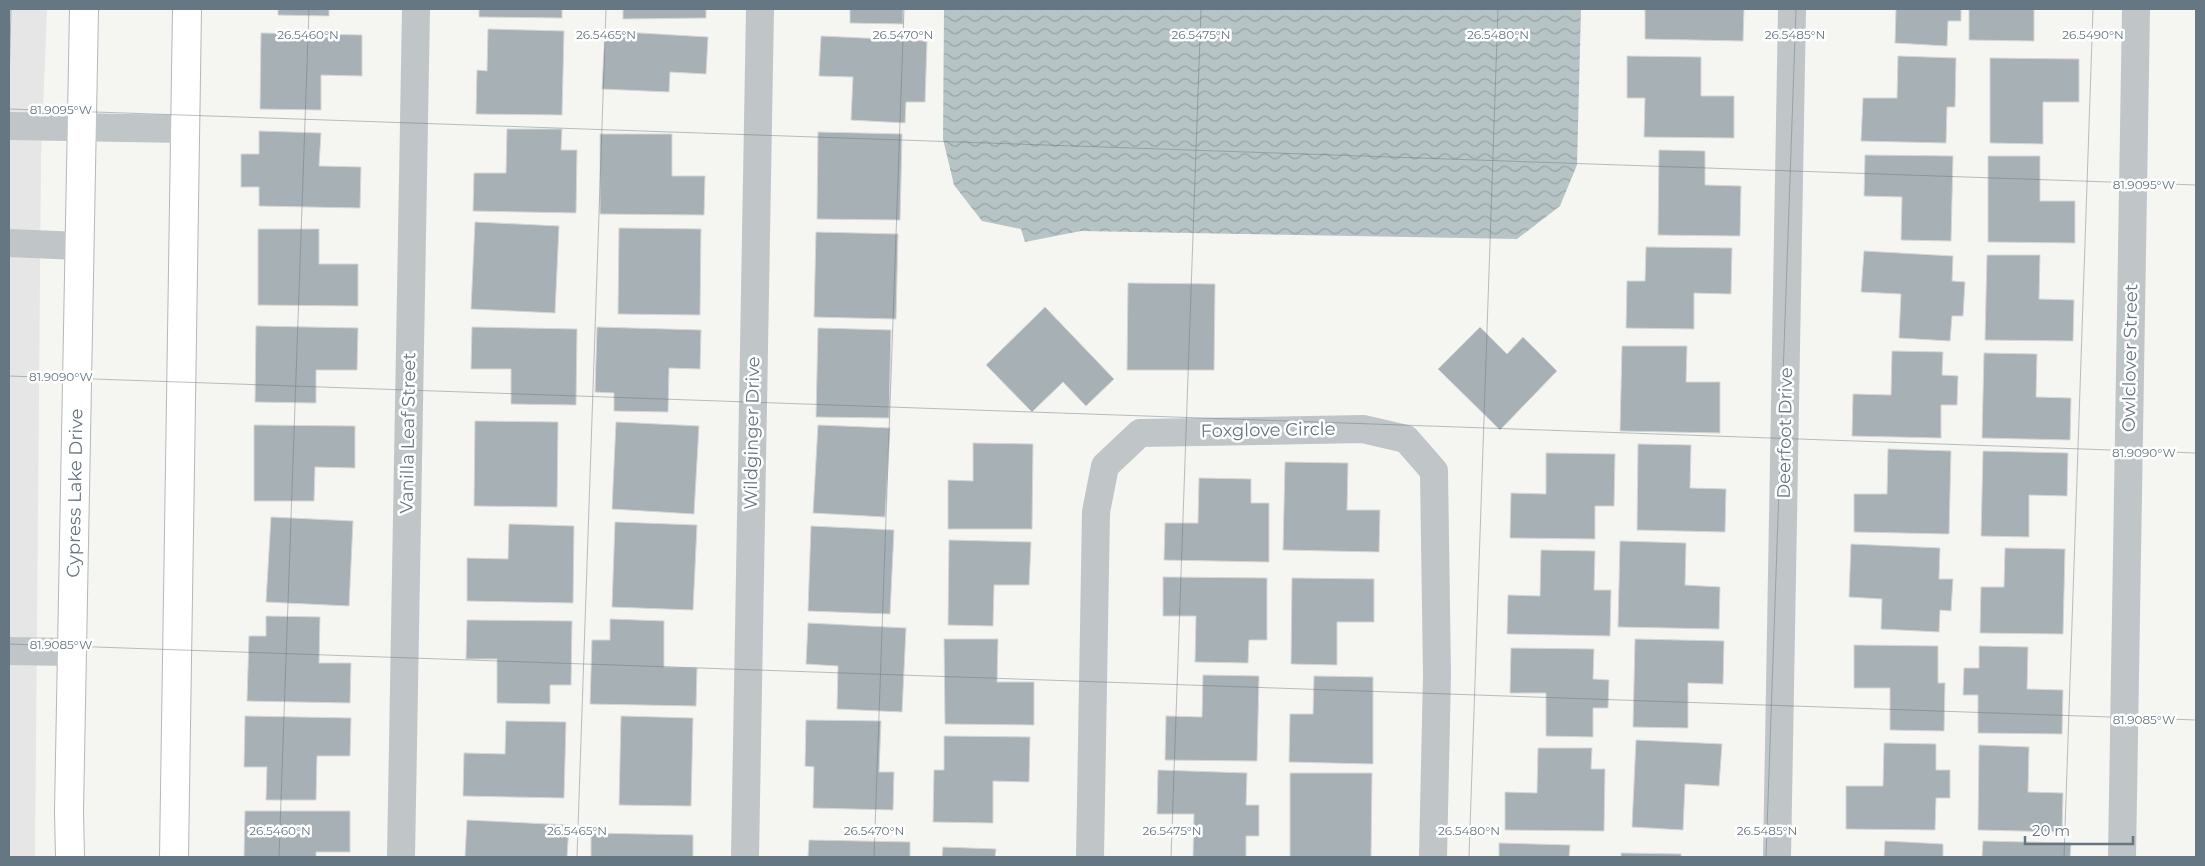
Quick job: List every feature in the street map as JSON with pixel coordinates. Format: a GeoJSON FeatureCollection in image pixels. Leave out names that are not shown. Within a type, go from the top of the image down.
{"type":"FeatureCollection","features":[{"type":"Feature","properties":{"kind":"main road","name":"Cypress Lake Drive"},"geometry":{"type":"LineString","coordinates":[[70,857],[69,811],[84,9]]}},
{"type":"Feature","properties":{"kind":"main road"},"geometry":{"type":"LineString","coordinates":[[174,857],[187,9]]}},
{"type":"Feature","properties":{"kind":"street","name":"Vanilla Leaf Street"},"geometry":{"type":"LineString","coordinates":[[401,857],[416,9]]}},
{"type":"Feature","properties":{"kind":"street","name":"Wildginger Drive"},"geometry":{"type":"LineString","coordinates":[[745,857],[760,9]]}},
{"type":"Feature","properties":{"kind":"street","name":"Deerfoot Drive"},"geometry":{"type":"LineString","coordinates":[[1778,857],[1792,9]]}},
{"type":"Feature","properties":{"kind":"street","name":"Owlclover Street"},"geometry":{"type":"LineString","coordinates":[[2122,857],[2136,9]]}},
{"type":"Feature","properties":{"kind":"street"},"geometry":{"type":"LineString","coordinates":[[9,126],[185,129]]}},
{"type":"Feature","properties":{"kind":"street"},"geometry":{"type":"LineString","coordinates":[[9,243],[79,246]]}},
{"type":"Feature","properties":{"kind":"street","name":"Foxglove Circle"},"geometry":{"type":"LineString","coordinates":[[1090,857],[1096,512],[1105,466],[1140,433],[1363,429],[1406,439],[1434,471],[1437,675],[1433,857]]}},
{"type":"Feature","properties":{"kind":"street"},"geometry":{"type":"LineString","coordinates":[[9,651],[72,652]]}},
{"type":"Feature","properties":{"kind":"shaded area"},"geometry":{"type":"Polygon","coordinates":[[[9,9],[47,9],[41,157],[35,857],[9,857],[9,9]]]}},
{"type":"Feature","properties":{"kind":"water"},"geometry":{"type":"Polygon","coordinates":[[[944,9],[1581,9],[1577,165],[1560,206],[1517,239],[1081,231],[1025,242],[1021,229],[982,221],[954,185],[943,139],[944,9]]]}},
{"type":"Feature","properties":{"kind":"building"},"geometry":{"type":"Polygon","coordinates":[[[278,9],[329,9],[329,16],[278,15],[278,9]]]}},
{"type":"Feature","properties":{"kind":"building"},"geometry":{"type":"Polygon","coordinates":[[[479,9],[562,9],[562,18],[479,17],[479,9]]]}},
{"type":"Feature","properties":{"kind":"building"},"geometry":{"type":"Polygon","coordinates":[[[623,9],[706,9],[706,18],[623,19],[623,9]]]}},
{"type":"Feature","properties":{"kind":"building"},"geometry":{"type":"Polygon","coordinates":[[[850,9],[903,9],[903,24],[850,23],[850,9]]]}},
{"type":"Feature","properties":{"kind":"building"},"geometry":{"type":"Polygon","coordinates":[[[1645,9],[1744,9],[1743,41],[1645,39],[1645,9]]]}},
{"type":"Feature","properties":{"kind":"building"},"geometry":{"type":"Polygon","coordinates":[[[1896,9],[1961,9],[1961,21],[1948,21],[1947,46],[1895,43],[1896,9]]]}},
{"type":"Feature","properties":{"kind":"building"},"geometry":{"type":"Polygon","coordinates":[[[1969,9],[2034,9],[2034,41],[1969,40],[1969,9]]]}},
{"type":"Feature","properties":{"kind":"building"},"geometry":{"type":"Polygon","coordinates":[[[488,29],[564,31],[562,115],[476,114],[477,70],[487,71],[488,29]]]}},
{"type":"Feature","properties":{"kind":"building"},"geometry":{"type":"Polygon","coordinates":[[[605,31],[708,37],[706,74],[670,72],[669,92],[602,89],[605,31]]]}},
{"type":"Feature","properties":{"kind":"building"},"geometry":{"type":"Polygon","coordinates":[[[261,33],[362,35],[362,76],[321,75],[321,110],[260,109],[261,33]]]}},
{"type":"Feature","properties":{"kind":"building"},"geometry":{"type":"Polygon","coordinates":[[[821,36],[927,41],[925,102],[906,102],[905,123],[851,120],[853,77],[819,76],[821,36]]]}},
{"type":"Feature","properties":{"kind":"building"},"geometry":{"type":"Polygon","coordinates":[[[1627,56],[1701,57],[1701,96],[1734,96],[1734,138],[1644,137],[1645,98],[1627,98],[1627,56]]]}},
{"type":"Feature","properties":{"kind":"building"},"geometry":{"type":"Polygon","coordinates":[[[1898,56],[1956,58],[1955,107],[1947,107],[1946,143],[1861,141],[1863,98],[1897,98],[1898,56]]]}},
{"type":"Feature","properties":{"kind":"building"},"geometry":{"type":"Polygon","coordinates":[[[1990,58],[2079,59],[2079,102],[2043,102],[2043,144],[1990,143],[1990,58]]]}},
{"type":"Feature","properties":{"kind":"building"},"geometry":{"type":"Polygon","coordinates":[[[507,129],[562,129],[561,150],[577,150],[576,213],[473,211],[474,173],[506,173],[507,129]]]}},
{"type":"Feature","properties":{"kind":"building"},"geometry":{"type":"Polygon","coordinates":[[[259,131],[321,133],[319,166],[361,167],[360,208],[259,206],[259,187],[241,187],[241,154],[259,154],[259,131]]]}},
{"type":"Feature","properties":{"kind":"building"},"geometry":{"type":"Polygon","coordinates":[[[818,132],[902,134],[900,220],[817,219],[818,132]]]}},
{"type":"Feature","properties":{"kind":"building"},"geometry":{"type":"Polygon","coordinates":[[[600,134],[672,134],[672,176],[705,176],[704,215],[600,214],[600,134]]]}},
{"type":"Feature","properties":{"kind":"building"},"geometry":{"type":"Polygon","coordinates":[[[1659,150],[1705,151],[1705,185],[1741,186],[1740,236],[1658,235],[1659,150]]]}},
{"type":"Feature","properties":{"kind":"building"},"geometry":{"type":"Polygon","coordinates":[[[1865,155],[1953,156],[1951,241],[1901,240],[1902,197],[1864,196],[1865,155]]]}},
{"type":"Feature","properties":{"kind":"building"},"geometry":{"type":"Polygon","coordinates":[[[1988,156],[2040,156],[2040,201],[2075,201],[2075,243],[1988,242],[1988,156]]]}},
{"type":"Feature","properties":{"kind":"building"},"geometry":{"type":"Polygon","coordinates":[[[475,222],[559,226],[555,313],[471,309],[475,222]]]}},
{"type":"Feature","properties":{"kind":"building"},"geometry":{"type":"Polygon","coordinates":[[[619,228],[701,229],[700,315],[618,314],[619,228]]]}},
{"type":"Feature","properties":{"kind":"building"},"geometry":{"type":"Polygon","coordinates":[[[258,229],[319,229],[319,264],[358,264],[358,306],[258,305],[258,229]]]}},
{"type":"Feature","properties":{"kind":"building"},"geometry":{"type":"Polygon","coordinates":[[[816,232],[898,234],[896,319],[814,317],[816,232]]]}},
{"type":"Feature","properties":{"kind":"building"},"geometry":{"type":"Polygon","coordinates":[[[1646,247],[1732,248],[1731,294],[1694,293],[1694,329],[1626,328],[1627,281],[1645,281],[1646,247]]]}},
{"type":"Feature","properties":{"kind":"building"},"geometry":{"type":"Polygon","coordinates":[[[1864,251],[1953,256],[1952,281],[1965,282],[1963,316],[1952,316],[1950,341],[1899,338],[1901,294],[1861,292],[1864,251]]]}},
{"type":"Feature","properties":{"kind":"building"},"geometry":{"type":"Polygon","coordinates":[[[1987,255],[2040,255],[2039,299],[2074,300],[2073,341],[1985,340],[1987,255]]]}},
{"type":"Feature","properties":{"kind":"building"},"geometry":{"type":"Polygon","coordinates":[[[1128,283],[1215,284],[1214,370],[1127,370],[1128,283]]]}},
{"type":"Feature","properties":{"kind":"building"},"geometry":{"type":"Polygon","coordinates":[[[1045,307],[1114,379],[1086,406],[1063,382],[1032,412],[986,365],[1045,307]]]}},
{"type":"Feature","properties":{"kind":"building"},"geometry":{"type":"Polygon","coordinates":[[[256,326],[358,328],[357,370],[316,370],[316,403],[255,402],[256,326]]]}},
{"type":"Feature","properties":{"kind":"building"},"geometry":{"type":"Polygon","coordinates":[[[472,327],[577,329],[576,405],[511,404],[511,369],[471,369],[472,327]]]}},
{"type":"Feature","properties":{"kind":"building"},"geometry":{"type":"Polygon","coordinates":[[[597,327],[701,330],[700,369],[669,368],[668,412],[614,411],[614,393],[595,392],[597,327]]]}},
{"type":"Feature","properties":{"kind":"building"},"geometry":{"type":"Polygon","coordinates":[[[1480,327],[1507,354],[1523,337],[1557,371],[1500,430],[1438,369],[1480,327]]]}},
{"type":"Feature","properties":{"kind":"building"},"geometry":{"type":"Polygon","coordinates":[[[818,328],[891,330],[889,418],[816,417],[818,328]]]}},
{"type":"Feature","properties":{"kind":"building"},"geometry":{"type":"Polygon","coordinates":[[[1622,346],[1687,346],[1686,382],[1720,382],[1720,433],[1620,431],[1622,346]]]}},
{"type":"Feature","properties":{"kind":"building"},"geometry":{"type":"Polygon","coordinates":[[[1892,351],[1943,352],[1942,375],[1958,376],[1957,405],[1941,405],[1941,438],[1852,436],[1853,394],[1891,395],[1892,351]]]}},
{"type":"Feature","properties":{"kind":"building"},"geometry":{"type":"Polygon","coordinates":[[[1984,353],[2037,354],[2036,397],[2071,398],[2070,440],[1982,438],[1984,353]]]}},
{"type":"Feature","properties":{"kind":"building"},"geometry":{"type":"Polygon","coordinates":[[[475,421],[558,422],[557,507],[474,506],[475,421]]]}},
{"type":"Feature","properties":{"kind":"building"},"geometry":{"type":"Polygon","coordinates":[[[616,422],[699,426],[694,514],[612,509],[616,422]]]}},
{"type":"Feature","properties":{"kind":"building"},"geometry":{"type":"Polygon","coordinates":[[[254,425],[355,426],[355,468],[315,467],[314,501],[254,501],[254,425]]]}},
{"type":"Feature","properties":{"kind":"building"},"geometry":{"type":"Polygon","coordinates":[[[818,425],[890,428],[885,517],[813,513],[818,425]]]}},
{"type":"Feature","properties":{"kind":"building"},"geometry":{"type":"Polygon","coordinates":[[[973,443],[1033,444],[1032,529],[948,529],[948,480],[973,481],[973,443]]]}},
{"type":"Feature","properties":{"kind":"building"},"geometry":{"type":"Polygon","coordinates":[[[1638,444],[1691,445],[1690,488],[1726,489],[1725,532],[1637,530],[1638,444]]]}},
{"type":"Feature","properties":{"kind":"building"},"geometry":{"type":"Polygon","coordinates":[[[1888,449],[1951,451],[1949,534],[1854,532],[1854,494],[1887,494],[1888,449]]]}},
{"type":"Feature","properties":{"kind":"building"},"geometry":{"type":"Polygon","coordinates":[[[1983,451],[2068,453],[2067,496],[2029,495],[2029,537],[1981,536],[1983,451]]]}},
{"type":"Feature","properties":{"kind":"building"},"geometry":{"type":"Polygon","coordinates":[[[1546,453],[1615,454],[1614,506],[1595,506],[1595,539],[1510,538],[1511,493],[1546,494],[1546,453]]]}},
{"type":"Feature","properties":{"kind":"building"},"geometry":{"type":"Polygon","coordinates":[[[1285,462],[1348,463],[1347,510],[1380,510],[1379,552],[1283,550],[1285,462]]]}},
{"type":"Feature","properties":{"kind":"building"},"geometry":{"type":"Polygon","coordinates":[[[1199,478],[1251,479],[1251,503],[1269,503],[1269,562],[1164,560],[1165,523],[1198,523],[1199,478]]]}},
{"type":"Feature","properties":{"kind":"building"},"geometry":{"type":"Polygon","coordinates":[[[271,517],[353,521],[349,606],[266,602],[271,517]]]}},
{"type":"Feature","properties":{"kind":"building"},"geometry":{"type":"Polygon","coordinates":[[[615,522],[697,525],[693,610],[612,607],[615,522]]]}},
{"type":"Feature","properties":{"kind":"building"},"geometry":{"type":"Polygon","coordinates":[[[509,524],[574,526],[573,603],[467,601],[467,558],[508,559],[509,524]]]}},
{"type":"Feature","properties":{"kind":"building"},"geometry":{"type":"Polygon","coordinates":[[[811,526],[894,530],[890,614],[808,611],[811,526]]]}},
{"type":"Feature","properties":{"kind":"building"},"geometry":{"type":"Polygon","coordinates":[[[949,540],[1031,542],[1029,585],[994,585],[993,626],[948,625],[949,540]]]}},
{"type":"Feature","properties":{"kind":"building"},"geometry":{"type":"Polygon","coordinates":[[[1620,541],[1686,543],[1685,585],[1720,587],[1719,629],[1618,627],[1620,541]]]}},
{"type":"Feature","properties":{"kind":"building"},"geometry":{"type":"Polygon","coordinates":[[[1851,544],[1940,548],[1939,579],[1953,579],[1951,611],[1940,610],[1939,632],[1881,629],[1882,599],[1849,597],[1851,544]]]}},
{"type":"Feature","properties":{"kind":"building"},"geometry":{"type":"Polygon","coordinates":[[[2005,548],[2065,549],[2063,634],[1980,633],[1981,587],[2004,587],[2005,548]]]}},
{"type":"Feature","properties":{"kind":"building"},"geometry":{"type":"Polygon","coordinates":[[[1541,550],[1595,551],[1594,590],[1611,590],[1610,636],[1507,634],[1508,595],[1540,596],[1541,550]]]}},
{"type":"Feature","properties":{"kind":"building"},"geometry":{"type":"Polygon","coordinates":[[[1163,577],[1267,578],[1267,640],[1249,640],[1248,663],[1195,662],[1196,616],[1163,616],[1163,577]]]}},
{"type":"Feature","properties":{"kind":"building"},"geometry":{"type":"Polygon","coordinates":[[[1292,578],[1374,579],[1374,622],[1337,622],[1337,665],[1291,664],[1292,578]]]}},
{"type":"Feature","properties":{"kind":"building"},"geometry":{"type":"Polygon","coordinates":[[[266,616],[320,617],[319,663],[351,663],[350,703],[247,701],[249,636],[266,636],[266,616]]]}},
{"type":"Feature","properties":{"kind":"building"},"geometry":{"type":"Polygon","coordinates":[[[610,619],[664,621],[664,667],[697,668],[696,706],[590,704],[592,640],[610,640],[610,619]]]}},
{"type":"Feature","properties":{"kind":"building"},"geometry":{"type":"Polygon","coordinates":[[[467,620],[572,621],[571,685],[550,685],[550,704],[497,703],[497,659],[466,659],[467,620]]]}},
{"type":"Feature","properties":{"kind":"building"},"geometry":{"type":"Polygon","coordinates":[[[808,623],[906,628],[902,712],[837,709],[838,666],[806,664],[808,623]]]}},
{"type":"Feature","properties":{"kind":"building"},"geometry":{"type":"Polygon","coordinates":[[[944,639],[998,639],[997,682],[1034,682],[1034,725],[945,724],[944,639]]]}},
{"type":"Feature","properties":{"kind":"building"},"geometry":{"type":"Polygon","coordinates":[[[1635,639],[1724,641],[1723,684],[1688,683],[1688,728],[1633,727],[1635,639]]]}},
{"type":"Feature","properties":{"kind":"building"},"geometry":{"type":"Polygon","coordinates":[[[1854,645],[1938,646],[1938,683],[1945,683],[1944,731],[1890,730],[1890,688],[1854,688],[1854,645]]]}},
{"type":"Feature","properties":{"kind":"building"},"geometry":{"type":"Polygon","coordinates":[[[1979,646],[2028,647],[2027,689],[2063,690],[2062,734],[1978,733],[1978,695],[1963,695],[1964,668],[1979,668],[1979,646]]]}},
{"type":"Feature","properties":{"kind":"building"},"geometry":{"type":"Polygon","coordinates":[[[1511,648],[1594,649],[1593,679],[1609,680],[1608,708],[1593,708],[1593,737],[1546,736],[1546,693],[1510,693],[1511,648]]]}},
{"type":"Feature","properties":{"kind":"building"},"geometry":{"type":"Polygon","coordinates":[[[1203,675],[1259,676],[1257,761],[1165,760],[1166,716],[1202,717],[1203,675]]]}},
{"type":"Feature","properties":{"kind":"building"},"geometry":{"type":"Polygon","coordinates":[[[1314,676],[1373,677],[1373,764],[1289,762],[1290,714],[1313,714],[1314,676]]]}},
{"type":"Feature","properties":{"kind":"building"},"geometry":{"type":"Polygon","coordinates":[[[245,716],[351,718],[350,756],[317,756],[316,800],[266,800],[267,767],[244,767],[245,716]]]}},
{"type":"Feature","properties":{"kind":"building"},"geometry":{"type":"Polygon","coordinates":[[[621,716],[693,718],[691,806],[619,805],[621,716]]]}},
{"type":"Feature","properties":{"kind":"building"},"geometry":{"type":"Polygon","coordinates":[[[806,720],[881,721],[879,772],[894,772],[893,810],[813,808],[814,767],[805,766],[806,720]]]}},
{"type":"Feature","properties":{"kind":"building"},"geometry":{"type":"Polygon","coordinates":[[[506,721],[566,722],[564,798],[463,796],[464,753],[505,754],[506,721]]]}},
{"type":"Feature","properties":{"kind":"building"},"geometry":{"type":"Polygon","coordinates":[[[944,736],[1030,737],[1029,782],[993,781],[993,823],[933,822],[934,770],[944,770],[944,736]]]}},
{"type":"Feature","properties":{"kind":"building"},"geometry":{"type":"Polygon","coordinates":[[[1636,740],[1722,744],[1719,786],[1685,784],[1683,830],[1632,827],[1636,740]]]}},
{"type":"Feature","properties":{"kind":"building"},"geometry":{"type":"Polygon","coordinates":[[[1884,743],[1936,744],[1936,770],[1950,770],[1950,798],[1936,798],[1935,830],[1846,829],[1846,786],[1883,786],[1884,743]]]}},
{"type":"Feature","properties":{"kind":"building"},"geometry":{"type":"Polygon","coordinates":[[[1979,745],[2029,747],[2028,792],[2063,793],[2062,832],[1978,830],[1979,745]]]}},
{"type":"Feature","properties":{"kind":"building"},"geometry":{"type":"Polygon","coordinates":[[[1538,748],[1592,748],[1591,769],[1605,769],[1604,831],[1505,830],[1505,792],[1537,793],[1538,748]]]}},
{"type":"Feature","properties":{"kind":"building"},"geometry":{"type":"Polygon","coordinates":[[[1158,770],[1247,773],[1246,805],[1259,805],[1259,836],[1246,836],[1246,857],[1193,857],[1194,814],[1157,814],[1158,770]]]}},
{"type":"Feature","properties":{"kind":"building"},"geometry":{"type":"Polygon","coordinates":[[[1290,773],[1372,773],[1371,857],[1290,857],[1290,773]]]}},
{"type":"Feature","properties":{"kind":"building"},"geometry":{"type":"Polygon","coordinates":[[[245,811],[350,811],[350,852],[316,852],[316,857],[244,857],[245,811]]]}},
{"type":"Feature","properties":{"kind":"building"},"geometry":{"type":"Polygon","coordinates":[[[467,820],[569,825],[567,857],[465,857],[467,820]]]}},
{"type":"Feature","properties":{"kind":"building"},"geometry":{"type":"Polygon","coordinates":[[[591,833],[693,835],[693,857],[591,857],[591,833]]]}},
{"type":"Feature","properties":{"kind":"building"},"geometry":{"type":"Polygon","coordinates":[[[809,840],[910,842],[910,857],[808,857],[809,840]]]}},
{"type":"Feature","properties":{"kind":"building"},"geometry":{"type":"Polygon","coordinates":[[[1885,841],[1943,844],[1943,857],[1884,857],[1885,841]]]}},
{"type":"Feature","properties":{"kind":"building"},"geometry":{"type":"Polygon","coordinates":[[[1983,841],[2071,843],[2070,857],[1982,857],[1983,841]]]}},
{"type":"Feature","properties":{"kind":"building"},"geometry":{"type":"Polygon","coordinates":[[[1499,843],[1570,845],[1569,857],[1499,857],[1499,843]]]}},
{"type":"Feature","properties":{"kind":"building"},"geometry":{"type":"Polygon","coordinates":[[[943,847],[996,849],[995,857],[942,857],[943,847]]]}},
{"type":"Feature","properties":{"kind":"building"},"geometry":{"type":"Polygon","coordinates":[[[1621,853],[1681,854],[1681,857],[1621,857],[1621,853]]]}}]}
